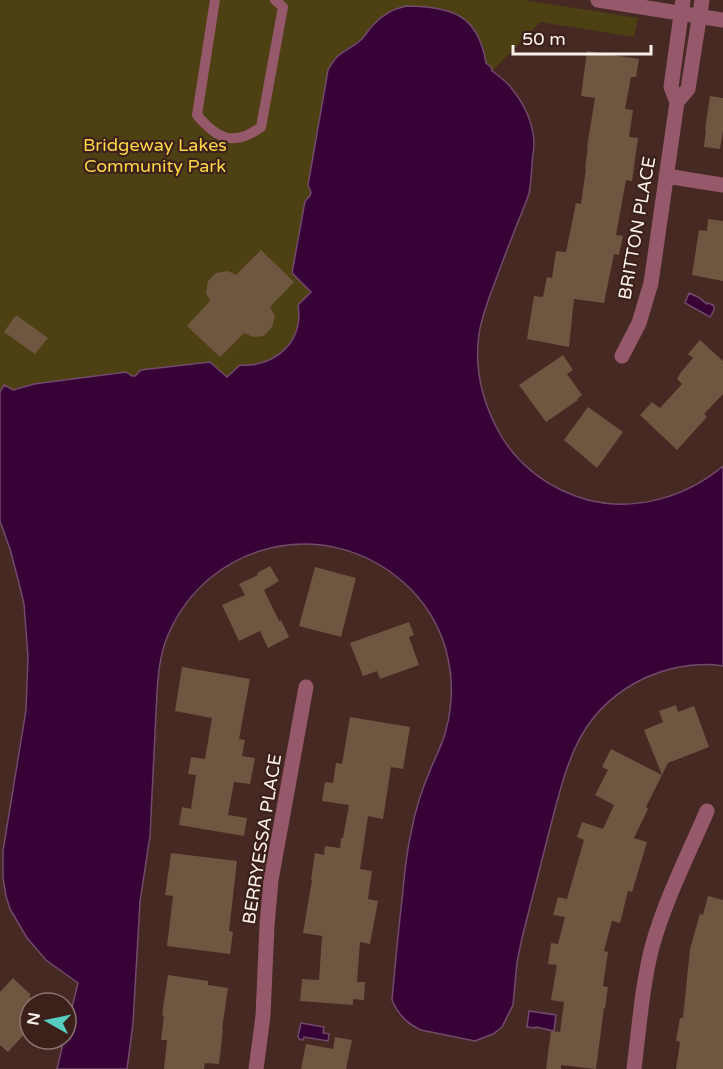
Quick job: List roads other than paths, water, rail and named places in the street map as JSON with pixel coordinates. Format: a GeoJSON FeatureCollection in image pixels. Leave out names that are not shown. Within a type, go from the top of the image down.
{"type":"FeatureCollection","features":[{"type":"Feature","properties":{"kind":"street"},"geometry":{"type":"LineString","coordinates":[[598,0],[682,7],[699,16],[723,20]]}},
{"type":"Feature","properties":{"kind":"street","name":"BRITTON PLACE"},"geometry":{"type":"LineString","coordinates":[[622,356],[639,323],[651,283],[677,102],[688,89],[702,0]]}},
{"type":"Feature","properties":{"kind":"street","name":"BRITTON PLACE"},"geometry":{"type":"LineString","coordinates":[[677,102],[670,87],[682,7]]}},
{"type":"Feature","properties":{"kind":"street"},"geometry":{"type":"LineString","coordinates":[[666,176],[723,185]]}},
{"type":"Feature","properties":{"kind":"street","name":"BERRYESSA PLACE"},"geometry":{"type":"LineString","coordinates":[[256,1069],[263,1016],[271,880],[306,687]]}},
{"type":"Feature","properties":{"kind":"street"},"geometry":{"type":"LineString","coordinates":[[634,1069],[644,987],[652,948],[665,907],[708,811]]}},
{"type":"Feature","properties":{"kind":"lane"},"geometry":{"type":"LineString","coordinates":[[215,0],[196,115],[208,129],[222,136],[238,139],[261,127],[283,7],[275,0]]}},
{"type":"Feature","properties":{"kind":"park label","name":"Bridgeway Lakes Community Park"},"geometry":{"type":"Point","coordinates":[155,155]}}]}
